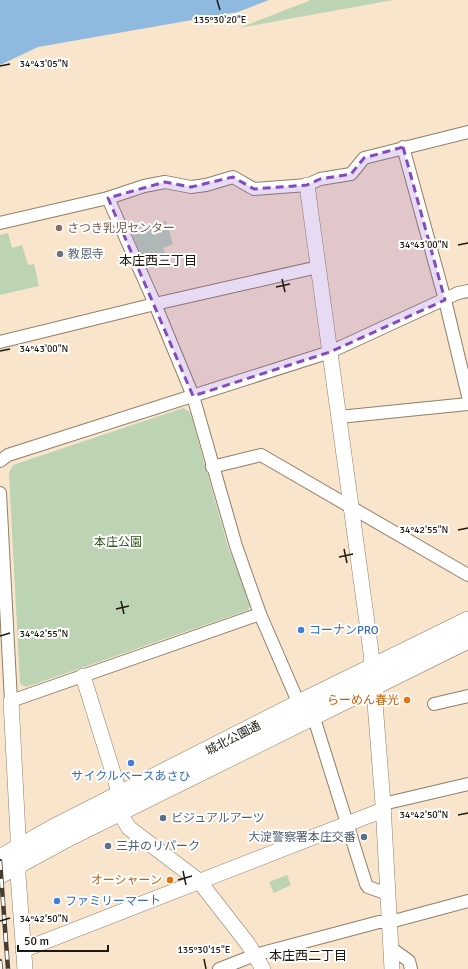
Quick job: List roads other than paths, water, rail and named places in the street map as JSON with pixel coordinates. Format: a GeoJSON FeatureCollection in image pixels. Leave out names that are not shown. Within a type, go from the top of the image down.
{"type":"FeatureCollection","features":[{"type":"Feature","properties":{"kind":"main road","name":"城北公園通"},"geometry":{"type":"LineString","coordinates":[[0,874],[12,857],[59,842],[119,803],[372,677],[468,621]]}},
{"type":"Feature","properties":{"kind":"main road","name":"城北公園通"},"geometry":{"type":"LineString","coordinates":[[372,677],[468,639]]}},
{"type":"Feature","properties":{"kind":"street"},"geometry":{"type":"LineString","coordinates":[[0,223],[108,198],[144,186],[165,182],[191,187],[206,185],[233,176],[254,189],[307,185],[320,179],[351,174],[364,158],[468,132]]}},
{"type":"Feature","properties":{"kind":"street"},"geometry":{"type":"LineString","coordinates":[[404,147],[468,396]]}},
{"type":"Feature","properties":{"kind":"street"},"geometry":{"type":"LineString","coordinates":[[307,185],[371,652],[383,807],[392,969]]}},
{"type":"Feature","properties":{"kind":"street"},"geometry":{"type":"LineString","coordinates":[[108,198],[193,396],[212,467],[236,546],[260,614],[306,710],[347,824],[366,884],[388,894]]}},
{"type":"Feature","properties":{"kind":"street"},"geometry":{"type":"LineString","coordinates":[[0,342],[154,304],[318,267]]}},
{"type":"Feature","properties":{"kind":"street"},"geometry":{"type":"LineString","coordinates":[[0,461],[8,455],[330,352],[458,293],[468,291]]}},
{"type":"Feature","properties":{"kind":"street"},"geometry":{"type":"LineString","coordinates":[[339,417],[468,404]]}},
{"type":"Feature","properties":{"kind":"street"},"geometry":{"type":"LineString","coordinates":[[212,467],[261,455],[468,575]]}},
{"type":"Feature","properties":{"kind":"street"},"geometry":{"type":"LineString","coordinates":[[0,493],[11,701],[12,857],[25,969]]}},
{"type":"Feature","properties":{"kind":"street"},"geometry":{"type":"LineString","coordinates":[[11,701],[260,614]]}},
{"type":"Feature","properties":{"kind":"street"},"geometry":{"type":"LineString","coordinates":[[83,676],[119,803],[128,828],[199,881],[248,944],[263,969]]}},
{"type":"Feature","properties":{"kind":"street"},"geometry":{"type":"LineString","coordinates":[[434,704],[468,696]]}},
{"type":"Feature","properties":{"kind":"street"},"geometry":{"type":"LineString","coordinates":[[23,950],[347,824],[383,807],[468,784]]}},
{"type":"Feature","properties":{"kind":"street"},"geometry":{"type":"LineString","coordinates":[[219,969],[255,955],[379,922],[390,922],[468,901]]}},
{"type":"Feature","properties":{"kind":"street"},"geometry":{"type":"LineString","coordinates":[[391,948],[409,961],[411,969]]}},
{"type":"Feature","properties":{"kind":"water"},"geometry":{"type":"Polygon","coordinates":[[[0,0],[269,0],[238,12],[38,47],[0,65],[0,0]]]}},
{"type":"Feature","properties":{"kind":"railway"},"geometry":{"type":"LineString","coordinates":[[0,861],[8,969]]}},
{"type":"Feature","properties":{"kind":"railway"},"geometry":{"type":"LineString","coordinates":[[0,961],[1,969]]}},
{"type":"Feature","properties":{"kind":"place","name":"さつき乳児センター"},"geometry":{"type":"Point","coordinates":[59,228]}},
{"type":"Feature","properties":{"kind":"place","name":"教恩寺"},"geometry":{"type":"Point","coordinates":[60,254]}},
{"type":"Feature","properties":{"kind":"place","name":"コーナンPRO"},"geometry":{"type":"Point","coordinates":[301,630]}},
{"type":"Feature","properties":{"kind":"place","name":"らーめん春光"},"geometry":{"type":"Point","coordinates":[407,700]}},
{"type":"Feature","properties":{"kind":"place","name":"サイクルベースあさひ"},"geometry":{"type":"Point","coordinates":[131,763]}},
{"type":"Feature","properties":{"kind":"place","name":"ビジュアルアーツ"},"geometry":{"type":"Point","coordinates":[163,818]}},
{"type":"Feature","properties":{"kind":"place","name":"大淀警察署本庄交番"},"geometry":{"type":"Point","coordinates":[364,837]}},
{"type":"Feature","properties":{"kind":"place","name":"三井のリパーク"},"geometry":{"type":"Point","coordinates":[108,846]}},
{"type":"Feature","properties":{"kind":"place","name":"オーシャーン"},"geometry":{"type":"Point","coordinates":[170,880]}},
{"type":"Feature","properties":{"kind":"place","name":"ファミリーマート"},"geometry":{"type":"Point","coordinates":[57,901]}},
{"type":"Feature","properties":{"kind":"district","name":"本庄西三丁目"},"geometry":{"type":"Point","coordinates":[158,260]}},
{"type":"Feature","properties":{"kind":"district","name":"本庄西二丁目"},"geometry":{"type":"Point","coordinates":[308,955]}},
{"type":"Feature","properties":{"kind":"park label","name":"本庄公園"},"geometry":{"type":"Point","coordinates":[118,542]}}]}
